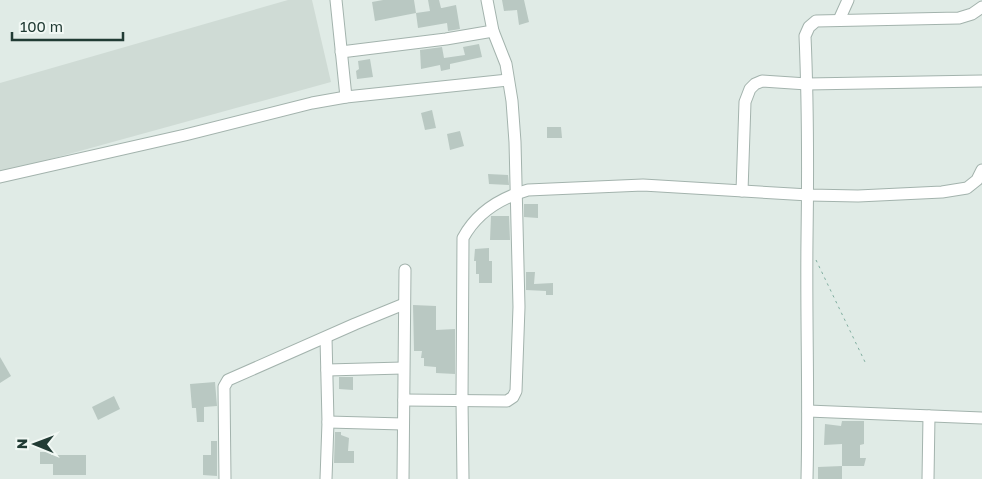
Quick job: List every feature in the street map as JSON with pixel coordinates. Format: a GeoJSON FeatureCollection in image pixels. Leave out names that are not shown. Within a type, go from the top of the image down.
{"type":"FeatureCollection","features":[{"type":"Feature","properties":{"kind":"street"},"geometry":{"type":"LineString","coordinates":[[336,0],[346,97]]}},
{"type":"Feature","properties":{"kind":"street"},"geometry":{"type":"LineString","coordinates":[[404,400],[507,400],[513,397],[516,391],[518,307],[512,101],[506,64],[493,31],[487,0]]}},
{"type":"Feature","properties":{"kind":"street"},"geometry":{"type":"LineString","coordinates":[[839,20],[848,0]]}},
{"type":"Feature","properties":{"kind":"street"},"geometry":{"type":"LineString","coordinates":[[807,479],[807,241],[809,195],[805,36],[809,27],[816,21],[959,18],[972,14],[982,7]]}},
{"type":"Feature","properties":{"kind":"street"},"geometry":{"type":"LineString","coordinates":[[341,52],[493,31]]}},
{"type":"Feature","properties":{"kind":"street"},"geometry":{"type":"LineString","coordinates":[[0,177],[312,103],[346,97],[508,80]]}},
{"type":"Feature","properties":{"kind":"street"},"geometry":{"type":"LineString","coordinates":[[742,191],[745,102],[750,89],[755,84],[762,81],[807,84],[982,81]]}},
{"type":"Feature","properties":{"kind":"street"},"geometry":{"type":"LineString","coordinates":[[463,479],[463,238],[476,218],[503,200],[516,193],[544,189],[643,185],[809,195],[942,192],[967,188],[977,180],[982,170]]}},
{"type":"Feature","properties":{"kind":"street"},"geometry":{"type":"LineString","coordinates":[[403,479],[405,270]]}},
{"type":"Feature","properties":{"kind":"street"},"geometry":{"type":"LineString","coordinates":[[225,479],[224,384],[233,377],[268,364],[404,304]]}},
{"type":"Feature","properties":{"kind":"street"},"geometry":{"type":"LineString","coordinates":[[326,338],[328,422],[326,479]]}},
{"type":"Feature","properties":{"kind":"street"},"geometry":{"type":"LineString","coordinates":[[327,370],[403,368]]}},
{"type":"Feature","properties":{"kind":"street"},"geometry":{"type":"LineString","coordinates":[[808,412],[982,418]]}},
{"type":"Feature","properties":{"kind":"street"},"geometry":{"type":"LineString","coordinates":[[928,479],[929,416]]}},
{"type":"Feature","properties":{"kind":"street"},"geometry":{"type":"LineString","coordinates":[[328,422],[403,424]]}},
{"type":"Feature","properties":{"kind":"path"},"geometry":{"type":"LineString","coordinates":[[814,256],[865,362]]}},
{"type":"Feature","properties":{"kind":"shaded area"},"geometry":{"type":"Polygon","coordinates":[[[288,0],[312,0],[331,82],[0,173],[0,83],[288,0]]]}},
{"type":"Feature","properties":{"kind":"building"},"geometry":{"type":"Polygon","coordinates":[[[414,0],[416,13],[375,21],[372,2],[414,0]]]}},
{"type":"Feature","properties":{"kind":"building"},"geometry":{"type":"Polygon","coordinates":[[[428,0],[439,0],[441,8],[456,5],[460,29],[448,31],[447,23],[418,28],[416,13],[430,11],[428,0]]]}},
{"type":"Feature","properties":{"kind":"building"},"geometry":{"type":"Polygon","coordinates":[[[502,0],[524,0],[529,22],[519,25],[517,10],[504,11],[502,0]]]}},
{"type":"Feature","properties":{"kind":"building"},"geometry":{"type":"Polygon","coordinates":[[[479,44],[482,57],[450,64],[450,69],[441,71],[440,65],[421,69],[420,50],[442,47],[444,58],[465,55],[463,47],[479,44]]]}},
{"type":"Feature","properties":{"kind":"building"},"geometry":{"type":"Polygon","coordinates":[[[370,59],[373,77],[357,79],[358,61],[370,59]]]}},
{"type":"Feature","properties":{"kind":"building"},"geometry":{"type":"Polygon","coordinates":[[[432,110],[436,128],[425,130],[421,113],[432,110]]]}},
{"type":"Feature","properties":{"kind":"building"},"geometry":{"type":"Polygon","coordinates":[[[547,127],[561,127],[562,138],[547,138],[547,127]]]}},
{"type":"Feature","properties":{"kind":"building"},"geometry":{"type":"Polygon","coordinates":[[[460,131],[464,146],[450,150],[447,134],[460,131]]]}},
{"type":"Feature","properties":{"kind":"building"},"geometry":{"type":"Polygon","coordinates":[[[488,174],[508,175],[509,185],[489,184],[488,174]]]}},
{"type":"Feature","properties":{"kind":"building"},"geometry":{"type":"Polygon","coordinates":[[[524,204],[538,204],[538,218],[524,217],[524,204]]]}},
{"type":"Feature","properties":{"kind":"building"},"geometry":{"type":"Polygon","coordinates":[[[491,216],[509,216],[510,240],[490,240],[491,216]]]}},
{"type":"Feature","properties":{"kind":"building"},"geometry":{"type":"Polygon","coordinates":[[[489,248],[489,261],[492,261],[492,283],[479,283],[479,274],[476,274],[476,261],[474,261],[475,249],[489,248]]]}},
{"type":"Feature","properties":{"kind":"building"},"geometry":{"type":"Polygon","coordinates":[[[526,272],[535,272],[534,284],[553,283],[553,295],[546,295],[546,291],[526,290],[526,272]]]}},
{"type":"Feature","properties":{"kind":"building"},"geometry":{"type":"Polygon","coordinates":[[[413,305],[436,306],[436,330],[455,329],[455,374],[436,373],[436,367],[424,366],[424,358],[421,358],[422,351],[414,351],[413,305]]]}},
{"type":"Feature","properties":{"kind":"building"},"geometry":{"type":"Polygon","coordinates":[[[0,357],[11,376],[0,383],[0,357]]]}},
{"type":"Feature","properties":{"kind":"building"},"geometry":{"type":"Polygon","coordinates":[[[339,377],[353,377],[353,390],[339,389],[339,377]]]}},
{"type":"Feature","properties":{"kind":"building"},"geometry":{"type":"Polygon","coordinates":[[[215,382],[217,406],[204,407],[204,422],[197,422],[196,408],[192,408],[190,384],[215,382]]]}},
{"type":"Feature","properties":{"kind":"building"},"geometry":{"type":"Polygon","coordinates":[[[114,396],[120,409],[98,420],[92,407],[114,396]]]}},
{"type":"Feature","properties":{"kind":"building"},"geometry":{"type":"Polygon","coordinates":[[[842,421],[864,421],[864,444],[860,445],[860,458],[866,458],[864,466],[842,466],[842,444],[824,445],[825,424],[841,426],[842,421]]]}},
{"type":"Feature","properties":{"kind":"building"},"geometry":{"type":"Polygon","coordinates":[[[335,432],[341,432],[341,435],[349,438],[348,451],[354,451],[354,463],[334,463],[335,432]]]}},
{"type":"Feature","properties":{"kind":"building"},"geometry":{"type":"Polygon","coordinates":[[[211,441],[217,441],[217,476],[203,475],[203,455],[211,455],[211,441]]]}},
{"type":"Feature","properties":{"kind":"building"},"geometry":{"type":"Polygon","coordinates":[[[40,452],[51,452],[51,455],[86,455],[86,475],[53,475],[53,464],[40,464],[40,452]]]}},
{"type":"Feature","properties":{"kind":"building"},"geometry":{"type":"Polygon","coordinates":[[[842,466],[842,479],[818,479],[818,467],[842,466]]]}}]}
